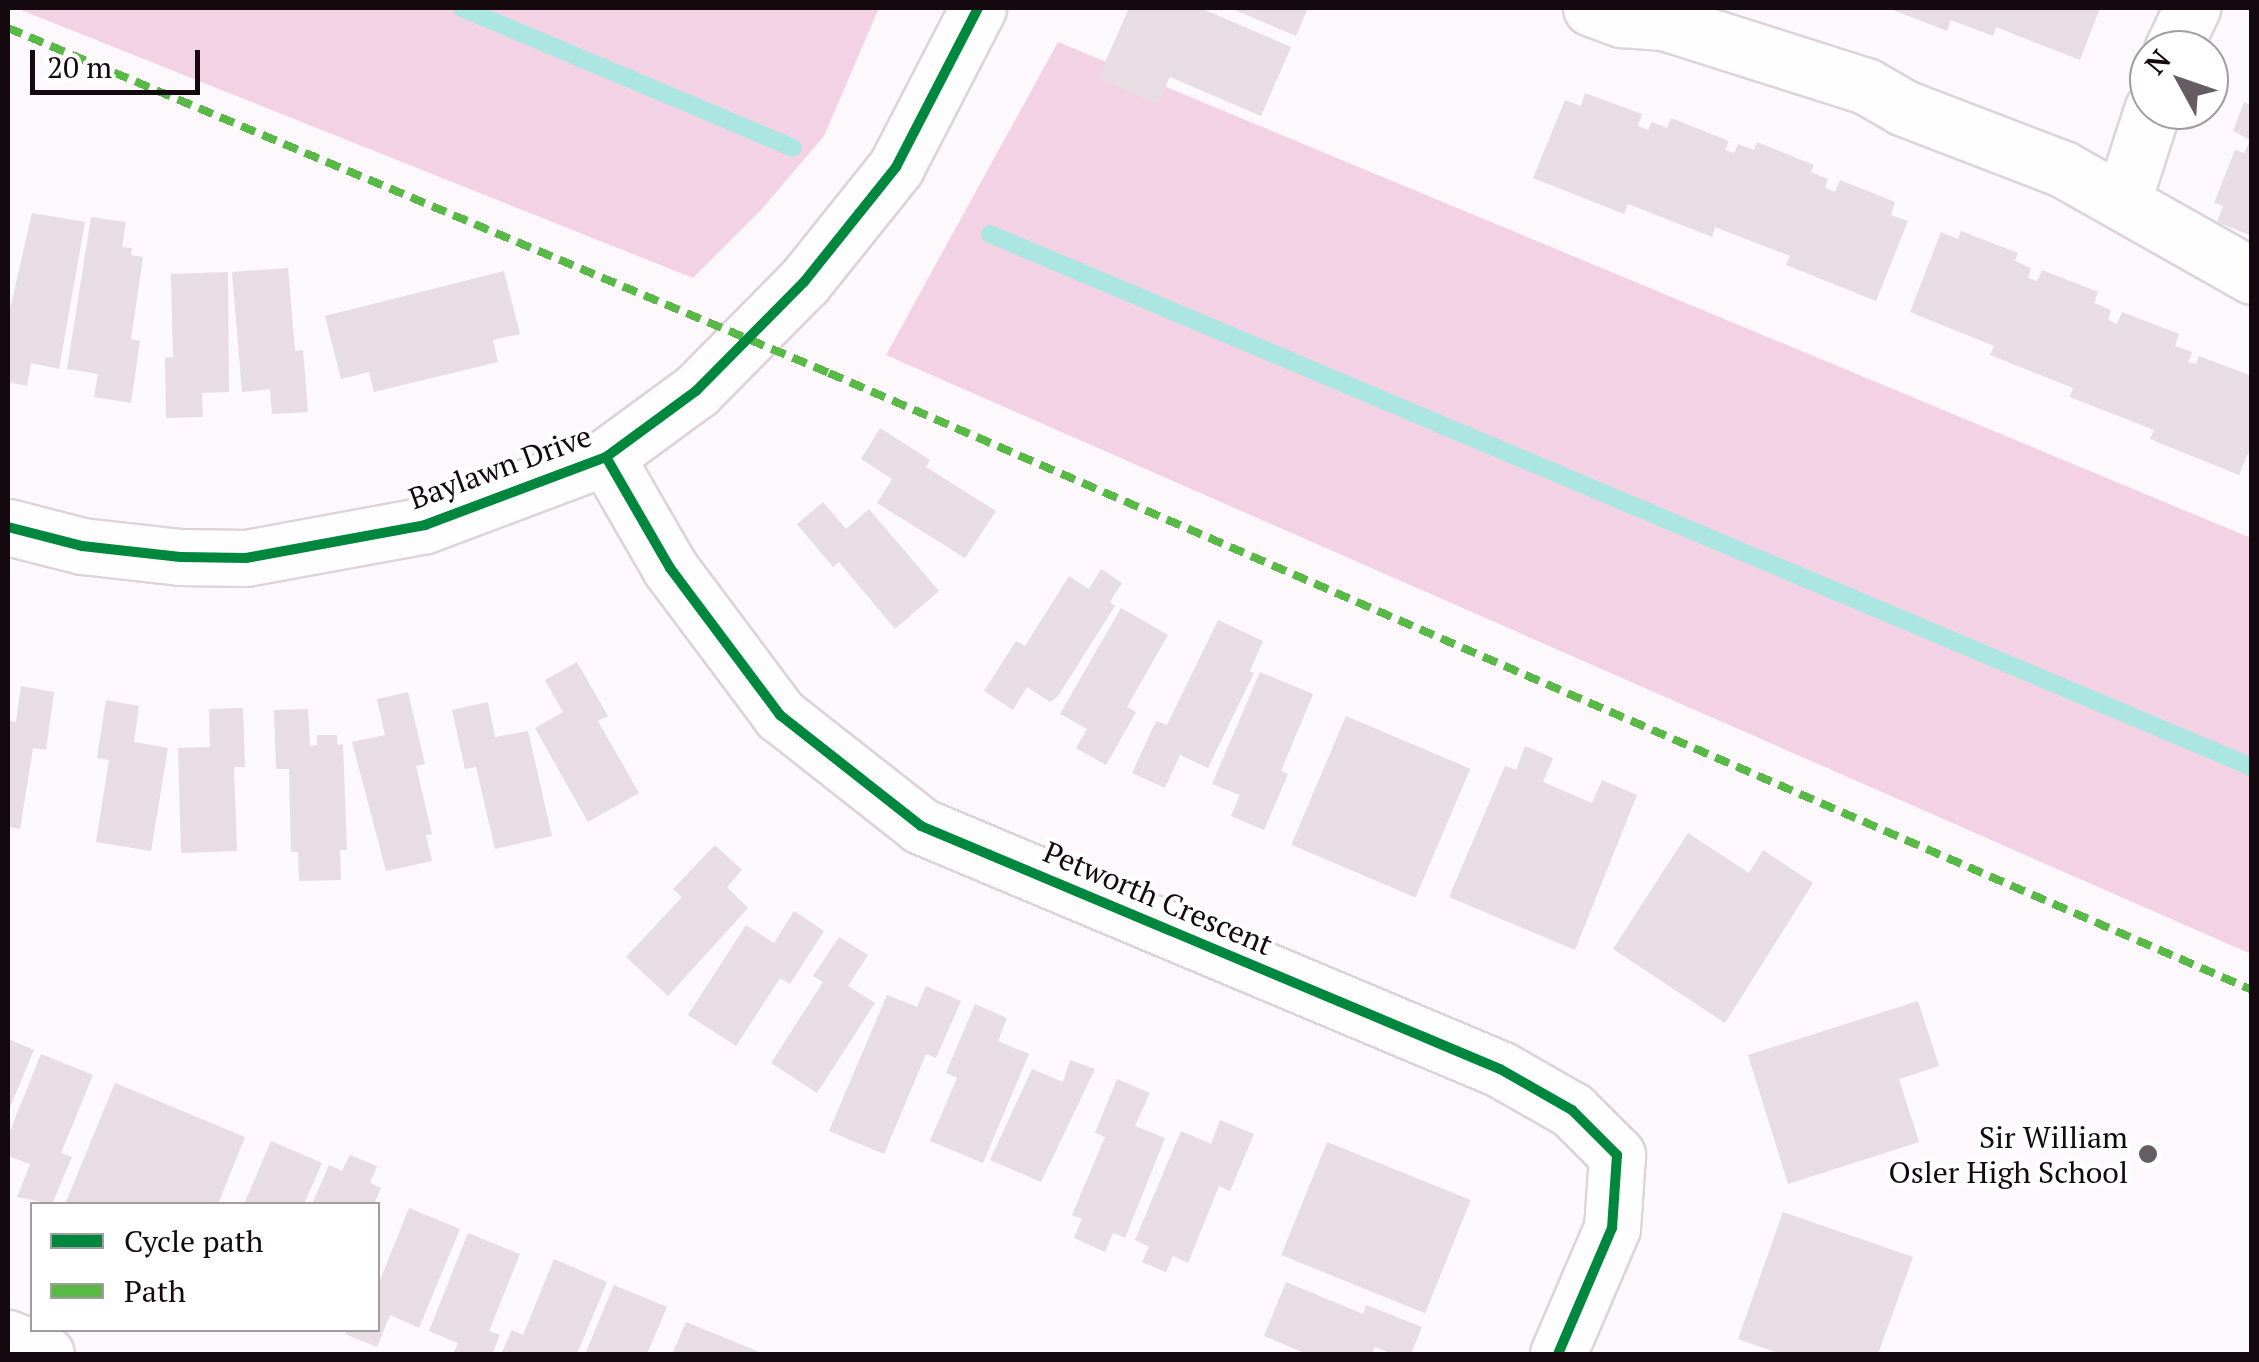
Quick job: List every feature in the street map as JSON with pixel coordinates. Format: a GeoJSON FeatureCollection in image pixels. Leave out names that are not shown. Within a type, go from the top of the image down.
{"type":"FeatureCollection","features":[{"type":"Feature","properties":{"kind":"street","name":"Baylawn Drive"},"geometry":{"type":"LineString","coordinates":[[8,527],[82,546],[180,557],[246,558],[424,525],[606,457],[696,391],[804,282],[896,167],[978,8]]}},
{"type":"Feature","properties":{"kind":"street"},"geometry":{"type":"LineString","coordinates":[[1591,8],[1622,18],[1664,22],[1866,86],[1904,108],[2063,169],[2252,276]]}},
{"type":"Feature","properties":{"kind":"street"},"geometry":{"type":"LineString","coordinates":[[2123,200],[2146,130]]}},
{"type":"Feature","properties":{"kind":"street","name":"Petworth Crescent"},"geometry":{"type":"LineString","coordinates":[[606,457],[670,568],[780,716],[921,826],[1488,1064],[1572,1110],[1617,1155],[1612,1228],[1558,1354]]}},
{"type":"Feature","properties":{"kind":"street"},"geometry":{"type":"LineString","coordinates":[[8,1338],[46,1354]]}},
{"type":"Feature","properties":{"kind":"shaded area"},"geometry":{"type":"Polygon","coordinates":[[[16,8],[879,8],[824,136],[761,210],[693,278],[16,8]]]}},
{"type":"Feature","properties":{"kind":"shaded area"},"geometry":{"type":"Polygon","coordinates":[[[1058,42],[2251,538],[2251,954],[886,355],[1058,42]]]}},
{"type":"Feature","properties":{"kind":"building"},"geometry":{"type":"Polygon","coordinates":[[[1129,8],[1200,8],[1291,47],[1261,116],[1170,77],[1158,104],[1098,78],[1129,8]]]}},
{"type":"Feature","properties":{"kind":"building"},"geometry":{"type":"Polygon","coordinates":[[[1230,8],[1308,8],[1296,36],[1230,8]]]}},
{"type":"Feature","properties":{"kind":"building"},"geometry":{"type":"Polygon","coordinates":[[[1888,8],[2100,8],[2080,60],[1996,27],[1993,36],[1951,20],[1947,31],[1888,8]]]}},
{"type":"Feature","properties":{"kind":"building"},"geometry":{"type":"Polygon","coordinates":[[[1585,93],[1642,114],[1638,126],[1648,130],[1652,122],[1667,128],[1671,118],[1729,141],[1725,150],[1734,153],[1738,144],[1754,150],[1757,142],[1814,165],[1811,172],[1828,179],[1825,188],[1835,192],[1840,180],[1895,202],[1891,215],[1908,221],[1876,301],[1786,265],[1790,256],[1715,227],[1712,237],[1628,204],[1624,214],[1533,178],[1565,100],[1581,106],[1585,93]]]}},
{"type":"Feature","properties":{"kind":"building"},"geometry":{"type":"Polygon","coordinates":[[[2244,102],[2252,105],[2252,236],[2217,222],[2223,206],[2214,203],[2235,150],[2244,153],[2250,140],[2233,131],[2244,102]]]}},
{"type":"Feature","properties":{"kind":"building"},"geometry":{"type":"Polygon","coordinates":[[[32,213],[85,222],[59,369],[31,363],[27,386],[8,382],[8,318],[32,213]]]}},
{"type":"Feature","properties":{"kind":"building"},"geometry":{"type":"Polygon","coordinates":[[[91,217],[126,222],[122,247],[132,248],[131,255],[143,257],[131,339],[140,341],[131,403],[94,397],[98,374],[67,369],[91,217]]]}},
{"type":"Feature","properties":{"kind":"building"},"geometry":{"type":"Polygon","coordinates":[[[1961,231],[2018,253],[2015,261],[2031,268],[2028,278],[2037,281],[2042,270],[2098,292],[2094,303],[2111,310],[2108,320],[2117,324],[2122,312],[2179,334],[2175,346],[2192,352],[2188,362],[2196,364],[2199,356],[2252,376],[2252,444],[2239,475],[2150,439],[2154,430],[2070,397],[2073,388],[1990,355],[1994,346],[1910,312],[1941,232],[1958,239],[1961,231]]]}},
{"type":"Feature","properties":{"kind":"building"},"geometry":{"type":"Polygon","coordinates":[[[288,268],[295,351],[303,350],[308,412],[272,414],[270,389],[242,392],[232,272],[288,268]]]}},
{"type":"Feature","properties":{"kind":"building"},"geometry":{"type":"Polygon","coordinates":[[[504,271],[520,334],[493,340],[498,362],[374,392],[369,372],[341,379],[325,316],[504,271]]]}},
{"type":"Feature","properties":{"kind":"building"},"geometry":{"type":"Polygon","coordinates":[[[228,272],[229,392],[202,393],[203,417],[166,418],[165,358],[173,357],[171,274],[228,272]]]}},
{"type":"Feature","properties":{"kind":"building"},"geometry":{"type":"Polygon","coordinates":[[[880,428],[930,460],[926,467],[996,511],[965,558],[877,503],[892,479],[861,459],[880,428]]]}},
{"type":"Feature","properties":{"kind":"building"},"geometry":{"type":"Polygon","coordinates":[[[823,502],[846,529],[869,509],[939,591],[895,629],[839,562],[833,567],[797,524],[823,502]]]}},
{"type":"Feature","properties":{"kind":"building"},"geometry":{"type":"Polygon","coordinates":[[[1101,569],[1122,583],[1110,602],[1115,606],[1058,696],[1050,702],[1027,687],[1013,710],[984,691],[1016,641],[1025,646],[1069,576],[1089,589],[1101,569]]]}},
{"type":"Feature","properties":{"kind":"building"},"geometry":{"type":"Polygon","coordinates":[[[1121,608],[1168,635],[1127,707],[1136,712],[1106,765],[1076,748],[1087,729],[1060,714],[1121,608]]]}},
{"type":"Feature","properties":{"kind":"building"},"geometry":{"type":"Polygon","coordinates":[[[1218,620],[1263,641],[1250,671],[1254,673],[1208,768],[1180,755],[1165,788],[1132,773],[1156,721],[1167,725],[1218,620]]]}},
{"type":"Feature","properties":{"kind":"building"},"geometry":{"type":"Polygon","coordinates":[[[577,662],[608,716],[598,721],[639,793],[588,822],[535,728],[563,712],[545,680],[577,662]]]}},
{"type":"Feature","properties":{"kind":"building"},"geometry":{"type":"Polygon","coordinates":[[[1260,672],[1313,694],[1281,771],[1288,774],[1264,830],[1231,816],[1240,795],[1212,784],[1260,672]]]}},
{"type":"Feature","properties":{"kind":"building"},"geometry":{"type":"Polygon","coordinates":[[[21,686],[54,692],[46,750],[33,748],[20,829],[8,827],[8,720],[16,722],[21,686]]]}},
{"type":"Feature","properties":{"kind":"building"},"geometry":{"type":"Polygon","coordinates":[[[408,692],[425,764],[416,766],[432,834],[426,835],[432,861],[386,871],[352,742],[385,735],[377,699],[408,692]]]}},
{"type":"Feature","properties":{"kind":"building"},"geometry":{"type":"Polygon","coordinates":[[[106,700],[139,706],[134,742],[168,748],[151,851],[96,842],[109,760],[97,758],[106,700]]]}},
{"type":"Feature","properties":{"kind":"building"},"geometry":{"type":"Polygon","coordinates":[[[488,702],[495,737],[528,731],[552,836],[495,849],[476,767],[465,769],[452,710],[488,702]]]}},
{"type":"Feature","properties":{"kind":"building"},"geometry":{"type":"Polygon","coordinates":[[[243,708],[245,767],[234,767],[237,851],[181,853],[178,748],[210,747],[209,709],[243,708]]]}},
{"type":"Feature","properties":{"kind":"building"},"geometry":{"type":"Polygon","coordinates":[[[308,709],[310,746],[317,745],[317,735],[337,735],[337,745],[343,744],[347,850],[340,850],[341,880],[299,881],[298,852],[291,852],[289,769],[276,769],[274,710],[308,709]]]}},
{"type":"Feature","properties":{"kind":"building"},"geometry":{"type":"Polygon","coordinates":[[[1346,716],[1470,769],[1416,898],[1291,845],[1346,716]]]}},
{"type":"Feature","properties":{"kind":"building"},"geometry":{"type":"Polygon","coordinates":[[[1525,746],[1553,758],[1543,782],[1592,803],[1602,780],[1637,795],[1575,950],[1449,897],[1505,766],[1516,770],[1525,746]]]}},
{"type":"Feature","properties":{"kind":"building"},"geometry":{"type":"Polygon","coordinates":[[[1688,833],[1749,873],[1763,850],[1813,883],[1725,1023],[1613,949],[1688,833]]]}},
{"type":"Feature","properties":{"kind":"building"},"geometry":{"type":"Polygon","coordinates":[[[715,845],[742,870],[727,887],[748,908],[668,996],[626,957],[682,897],[673,889],[715,845]]]}},
{"type":"Feature","properties":{"kind":"building"},"geometry":{"type":"Polygon","coordinates":[[[794,911],[824,931],[790,984],[780,978],[736,1046],[688,1015],[746,925],[774,943],[794,911]]]}},
{"type":"Feature","properties":{"kind":"building"},"geometry":{"type":"Polygon","coordinates":[[[839,937],[868,955],[848,986],[875,1003],[817,1093],[771,1063],[823,982],[813,976],[839,937]]]}},
{"type":"Feature","properties":{"kind":"building"},"geometry":{"type":"Polygon","coordinates":[[[926,986],[961,1001],[936,1058],[926,1054],[884,1154],[829,1131],[887,995],[917,1007],[926,986]]]}},
{"type":"Feature","properties":{"kind":"building"},"geometry":{"type":"Polygon","coordinates":[[[1918,1001],[1939,1066],[1899,1079],[1919,1142],[1788,1184],[1748,1055],[1918,1001]]]}},
{"type":"Feature","properties":{"kind":"building"},"geometry":{"type":"Polygon","coordinates":[[[975,1004],[1007,1018],[998,1041],[1029,1054],[983,1163],[930,1141],[957,1078],[946,1073],[975,1004]]]}},
{"type":"Feature","properties":{"kind":"building"},"geometry":{"type":"Polygon","coordinates":[[[8,1039],[34,1050],[8,1112],[8,1039]]]}},
{"type":"Feature","properties":{"kind":"building"},"geometry":{"type":"Polygon","coordinates":[[[41,1054],[93,1075],[61,1153],[72,1157],[53,1202],[17,1197],[30,1164],[8,1156],[8,1136],[41,1054]]]}},
{"type":"Feature","properties":{"kind":"building"},"geometry":{"type":"Polygon","coordinates":[[[1070,1060],[1095,1069],[1041,1182],[990,1160],[1032,1069],[1063,1082],[1070,1060]]]}},
{"type":"Feature","properties":{"kind":"building"},"geometry":{"type":"Polygon","coordinates":[[[1117,1079],[1150,1093],[1135,1126],[1165,1138],[1125,1238],[1113,1233],[1105,1252],[1074,1238],[1082,1219],[1072,1215],[1105,1137],[1095,1133],[1117,1079]]]}},
{"type":"Feature","properties":{"kind":"building"},"geometry":{"type":"Polygon","coordinates":[[[115,1083],[245,1137],[219,1202],[66,1202],[115,1083]]]}},
{"type":"Feature","properties":{"kind":"building"},"geometry":{"type":"Polygon","coordinates":[[[1220,1120],[1254,1134],[1230,1191],[1219,1186],[1188,1263],[1173,1256],[1166,1272],[1142,1262],[1149,1247],[1135,1240],[1181,1131],[1211,1144],[1220,1120]]]}},
{"type":"Feature","properties":{"kind":"building"},"geometry":{"type":"Polygon","coordinates":[[[271,1141],[322,1163],[305,1202],[245,1202],[271,1141]]]}},
{"type":"Feature","properties":{"kind":"building"},"geometry":{"type":"Polygon","coordinates":[[[1327,1142],[1471,1200],[1425,1313],[1281,1255],[1327,1142]]]}},
{"type":"Feature","properties":{"kind":"building"},"geometry":{"type":"Polygon","coordinates":[[[350,1155],[377,1166],[370,1183],[381,1188],[375,1202],[313,1202],[329,1165],[342,1171],[350,1155]]]}},
{"type":"Feature","properties":{"kind":"building"},"geometry":{"type":"Polygon","coordinates":[[[409,1208],[460,1229],[419,1328],[390,1315],[377,1347],[345,1334],[380,1332],[380,1280],[409,1208]]]}},
{"type":"Feature","properties":{"kind":"building"},"geometry":{"type":"Polygon","coordinates":[[[1783,1212],[1913,1257],[1878,1354],[1781,1354],[1738,1339],[1783,1212]]]}},
{"type":"Feature","properties":{"kind":"building"},"geometry":{"type":"Polygon","coordinates":[[[468,1233],[520,1254],[489,1331],[500,1335],[492,1354],[453,1354],[458,1343],[429,1331],[468,1233]]]}},
{"type":"Feature","properties":{"kind":"building"},"geometry":{"type":"Polygon","coordinates":[[[554,1259],[607,1282],[577,1354],[501,1354],[512,1330],[523,1335],[554,1259]]]}},
{"type":"Feature","properties":{"kind":"building"},"geometry":{"type":"Polygon","coordinates":[[[1286,1282],[1363,1314],[1366,1305],[1422,1327],[1411,1354],[1392,1354],[1375,1347],[1372,1354],[1307,1354],[1264,1336],[1286,1282]]]}},
{"type":"Feature","properties":{"kind":"building"},"geometry":{"type":"Polygon","coordinates":[[[614,1285],[667,1307],[647,1354],[585,1354],[614,1285]]]}},
{"type":"Feature","properties":{"kind":"building"},"geometry":{"type":"Polygon","coordinates":[[[686,1322],[764,1354],[672,1354],[686,1322]]]}},
{"type":"Feature","properties":{"kind":"waterway"},"geometry":{"type":"LineString","coordinates":[[462,8],[793,148]]}},
{"type":"Feature","properties":{"kind":"waterway"},"geometry":{"type":"LineString","coordinates":[[990,234],[2252,767]]}},
{"type":"Feature","properties":{"kind":"marked path"},"geometry":{"type":"LineString","coordinates":[[8,28],[829,373],[2252,990]]}},
{"type":"Feature","properties":{"kind":"cycle path"},"geometry":{"type":"LineString","coordinates":[[8,527],[82,546],[180,557],[246,558],[425,525],[606,457],[696,391],[804,282],[896,167],[978,8]]}},
{"type":"Feature","properties":{"kind":"cycle path"},"geometry":{"type":"LineString","coordinates":[[606,457],[670,568],[780,715],[921,826],[1500,1069],[1572,1110],[1617,1155],[1612,1228],[1558,1354]]}},
{"type":"Feature","properties":{"kind":"place","name":"Sir William Osler High School"},"geometry":{"type":"Point","coordinates":[2148,1154]}}]}
